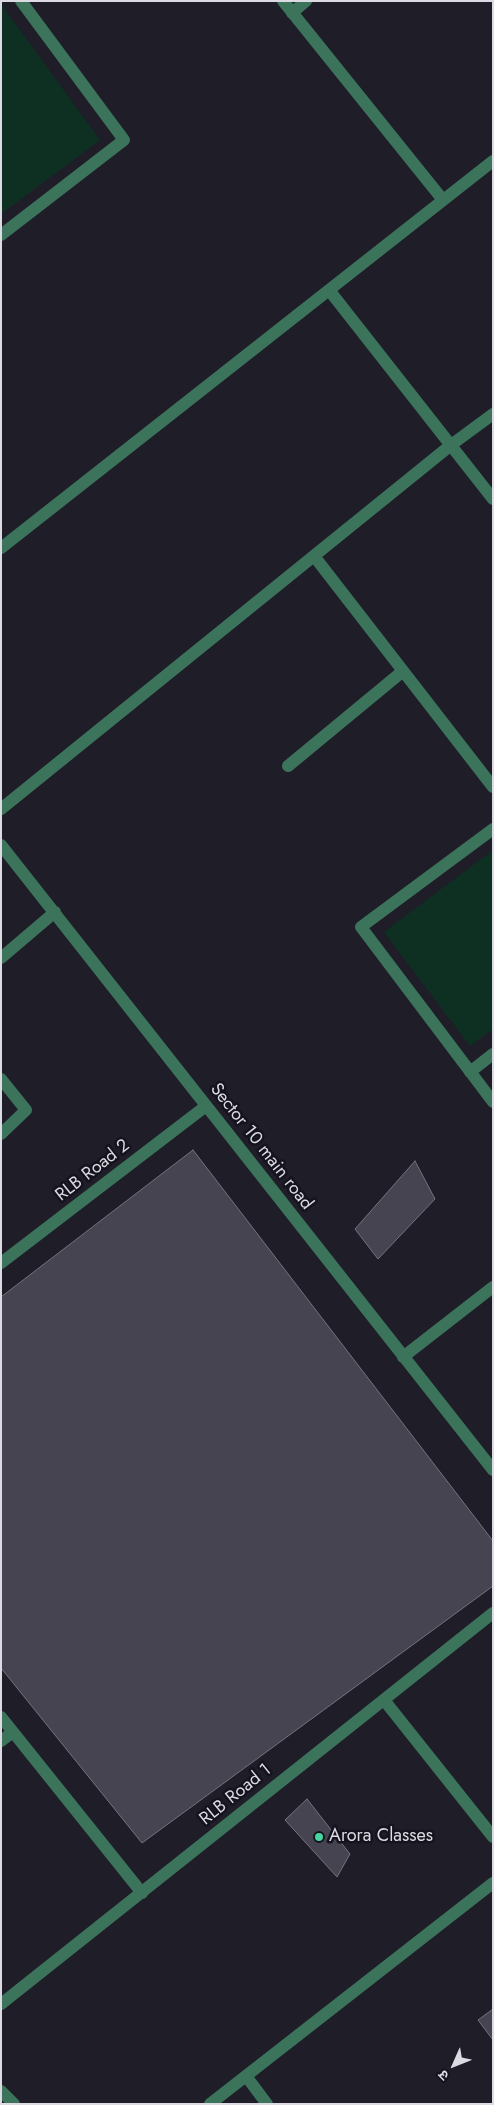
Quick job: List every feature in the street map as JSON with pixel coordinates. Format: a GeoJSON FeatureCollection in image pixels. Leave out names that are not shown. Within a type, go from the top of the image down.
{"type":"FeatureCollection","features":[{"type":"Feature","properties":{"kind":"street"},"geometry":{"type":"LineString","coordinates":[[1,235],[124,140],[20,1]]}},
{"type":"Feature","properties":{"kind":"street"},"geometry":{"type":"LineString","coordinates":[[282,1],[443,200]]}},
{"type":"Feature","properties":{"kind":"street"},"geometry":{"type":"LineString","coordinates":[[292,13],[306,1]]}},
{"type":"Feature","properties":{"kind":"street"},"geometry":{"type":"LineString","coordinates":[[1,548],[493,161]]}},
{"type":"Feature","properties":{"kind":"street"},"geometry":{"type":"LineString","coordinates":[[329,290],[493,499]]}},
{"type":"Feature","properties":{"kind":"street"},"geometry":{"type":"LineString","coordinates":[[1,809],[493,414]]}},
{"type":"Feature","properties":{"kind":"street"},"geometry":{"type":"LineString","coordinates":[[314,556],[493,787]]}},
{"type":"Feature","properties":{"kind":"street"},"geometry":{"type":"LineString","coordinates":[[288,766],[403,671]]}},
{"type":"Feature","properties":{"kind":"street"},"geometry":{"type":"LineString","coordinates":[[493,829],[361,927],[493,1102]]}},
{"type":"Feature","properties":{"kind":"street","name":"Sector 10 main road"},"geometry":{"type":"LineString","coordinates":[[1,845],[493,1470]]}},
{"type":"Feature","properties":{"kind":"street"},"geometry":{"type":"LineString","coordinates":[[1,958],[55,912]]}},
{"type":"Feature","properties":{"kind":"street"},"geometry":{"type":"LineString","coordinates":[[470,1072],[493,1054]]}},
{"type":"Feature","properties":{"kind":"street"},"geometry":{"type":"LineString","coordinates":[[1,1078],[26,1110],[1,1134]]}},
{"type":"Feature","properties":{"kind":"street","name":"RLB Road 2"},"geometry":{"type":"LineString","coordinates":[[4,1256],[206,1106]]}},
{"type":"Feature","properties":{"kind":"street"},"geometry":{"type":"LineString","coordinates":[[404,1356],[493,1287]]}},
{"type":"Feature","properties":{"kind":"street","name":"RLB Road 1"},"geometry":{"type":"LineString","coordinates":[[1,2004],[493,1613]]}},
{"type":"Feature","properties":{"kind":"street"},"geometry":{"type":"LineString","coordinates":[[384,1700],[493,1837]]}},
{"type":"Feature","properties":{"kind":"street"},"geometry":{"type":"LineString","coordinates":[[1,1717],[142,1893]]}},
{"type":"Feature","properties":{"kind":"street"},"geometry":{"type":"LineString","coordinates":[[1,1741],[13,1732]]}},
{"type":"Feature","properties":{"kind":"street"},"geometry":{"type":"LineString","coordinates":[[210,2104],[493,1883]]}},
{"type":"Feature","properties":{"kind":"street"},"geometry":{"type":"LineString","coordinates":[[246,2076],[267,2104]]}},
{"type":"Feature","properties":{"kind":"street"},"geometry":{"type":"LineString","coordinates":[[1,2091],[14,2104]]}},
{"type":"Feature","properties":{"kind":"green space"},"geometry":{"type":"Polygon","coordinates":[[[1,4],[100,140],[1,214],[1,4]]]}},
{"type":"Feature","properties":{"kind":"green space"},"geometry":{"type":"Polygon","coordinates":[[[493,850],[493,1029],[470,1046],[384,932],[493,850]]]}},
{"type":"Feature","properties":{"kind":"building"},"geometry":{"type":"Polygon","coordinates":[[[193,1150],[493,1541],[493,1586],[142,1843],[1,1668],[1,1297],[193,1150]]]}},
{"type":"Feature","properties":{"kind":"building"},"geometry":{"type":"Polygon","coordinates":[[[415,1161],[435,1199],[378,1259],[355,1229],[415,1161]]]}},
{"type":"Feature","properties":{"kind":"building","name":"Arora Classes"},"geometry":{"type":"Polygon","coordinates":[[[307,1799],[350,1854],[337,1877],[285,1820],[307,1799]]]}},
{"type":"Feature","properties":{"kind":"building"},"geometry":{"type":"Polygon","coordinates":[[[493,2009],[493,2040],[478,2020],[493,2009]]]}},
{"type":"Feature","properties":{"kind":"place","name":"Arora Classes"},"geometry":{"type":"Point","coordinates":[319,1837]}}]}
